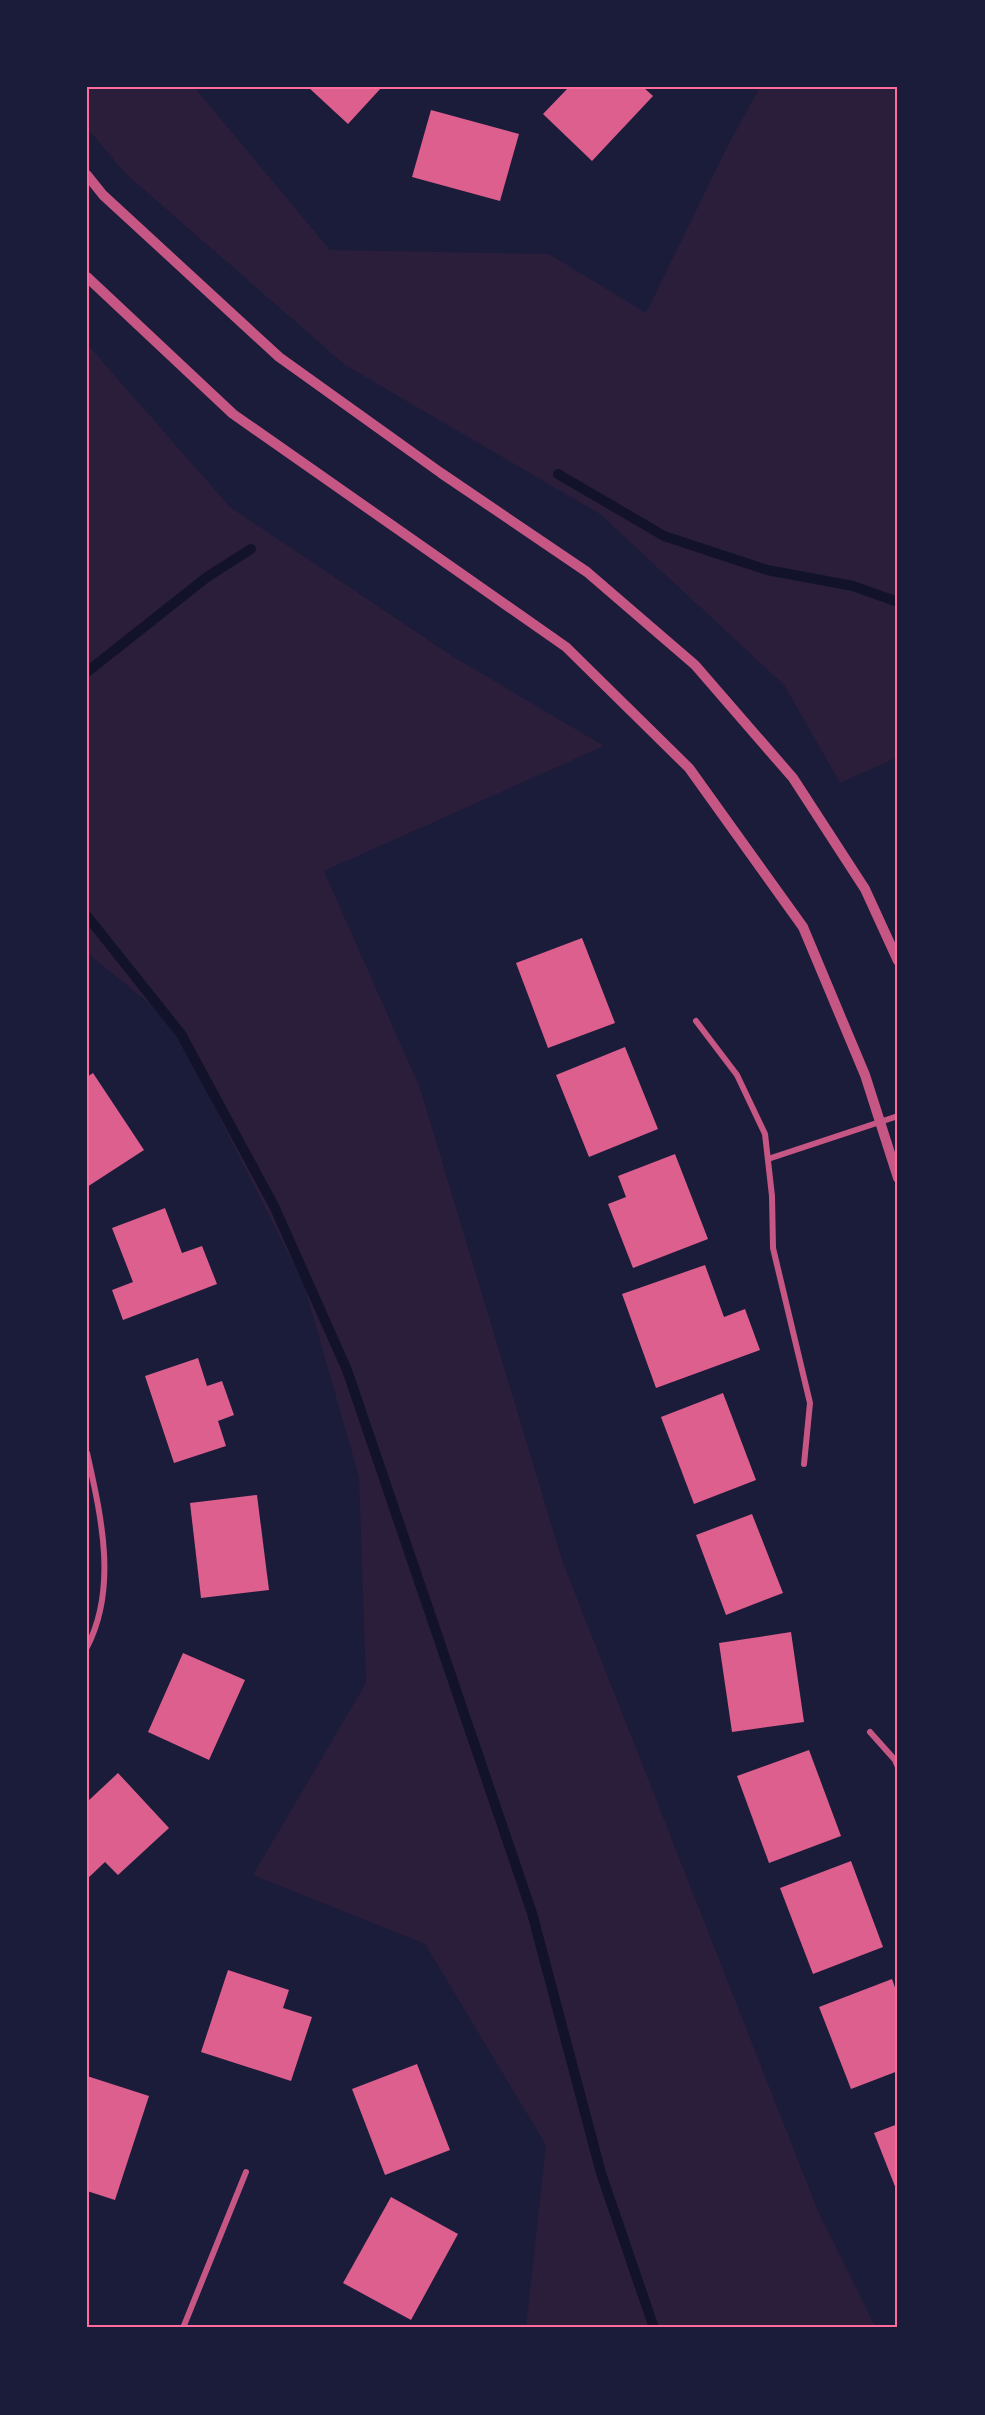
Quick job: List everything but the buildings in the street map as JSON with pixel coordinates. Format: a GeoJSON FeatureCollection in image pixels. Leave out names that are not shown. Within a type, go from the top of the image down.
{"type":"FeatureCollection","features":[{"type":"Feature","properties":{"kind":"street"},"geometry":{"type":"LineString","coordinates":[[87,176],[103,195],[279,357],[441,474],[587,572],[695,665],[793,778],[865,889],[898,961]]}},
{"type":"Feature","properties":{"kind":"street"},"geometry":{"type":"LineString","coordinates":[[87,277],[233,414],[566,647],[689,768],[803,927],[865,1075],[898,1178]]}},
{"type":"Feature","properties":{"kind":"street"},"geometry":{"type":"LineString","coordinates":[[696,1021],[737,1075],[765,1134],[772,1196],[773,1248],[810,1403],[804,1464]]}},
{"type":"Feature","properties":{"kind":"street"},"geometry":{"type":"LineString","coordinates":[[768,1159],[898,1116]]}},
{"type":"Feature","properties":{"kind":"street"},"geometry":{"type":"LineString","coordinates":[[87,1454],[101,1519],[105,1587],[93,1635],[87,1647]]}},
{"type":"Feature","properties":{"kind":"street"},"geometry":{"type":"LineString","coordinates":[[870,1732],[895,1760],[898,1767]]}},
{"type":"Feature","properties":{"kind":"street"},"geometry":{"type":"LineString","coordinates":[[183,2328],[246,2172]]}},
{"type":"Feature","properties":{"kind":"shaded area"},"geometry":{"type":"Polygon","coordinates":[[[87,87],[194,87],[330,250],[549,254],[646,313],[728,145],[760,87],[898,87],[898,757],[840,783],[784,685],[600,514],[345,365],[125,173],[87,128],[87,87]]]}},
{"type":"Feature","properties":{"kind":"shaded area"},"geometry":{"type":"Polygon","coordinates":[[[87,344],[230,507],[452,656],[604,746],[324,871],[420,1088],[562,1560],[818,2211],[876,2328],[526,2328],[546,2145],[425,1944],[253,1875],[366,1683],[359,1477],[304,1285],[171,1021],[87,953],[87,344]]]}},
{"type":"Feature","properties":{"kind":"waterway"},"geometry":{"type":"LineString","coordinates":[[558,474],[664,536],[767,570],[853,586],[898,602]]}},
{"type":"Feature","properties":{"kind":"waterway"},"geometry":{"type":"LineString","coordinates":[[87,672],[207,577],[251,549]]}},
{"type":"Feature","properties":{"kind":"waterway"},"geometry":{"type":"LineString","coordinates":[[87,916],[181,1034],[274,1206],[347,1370],[532,1913],[601,2173],[654,2328]]}}]}
